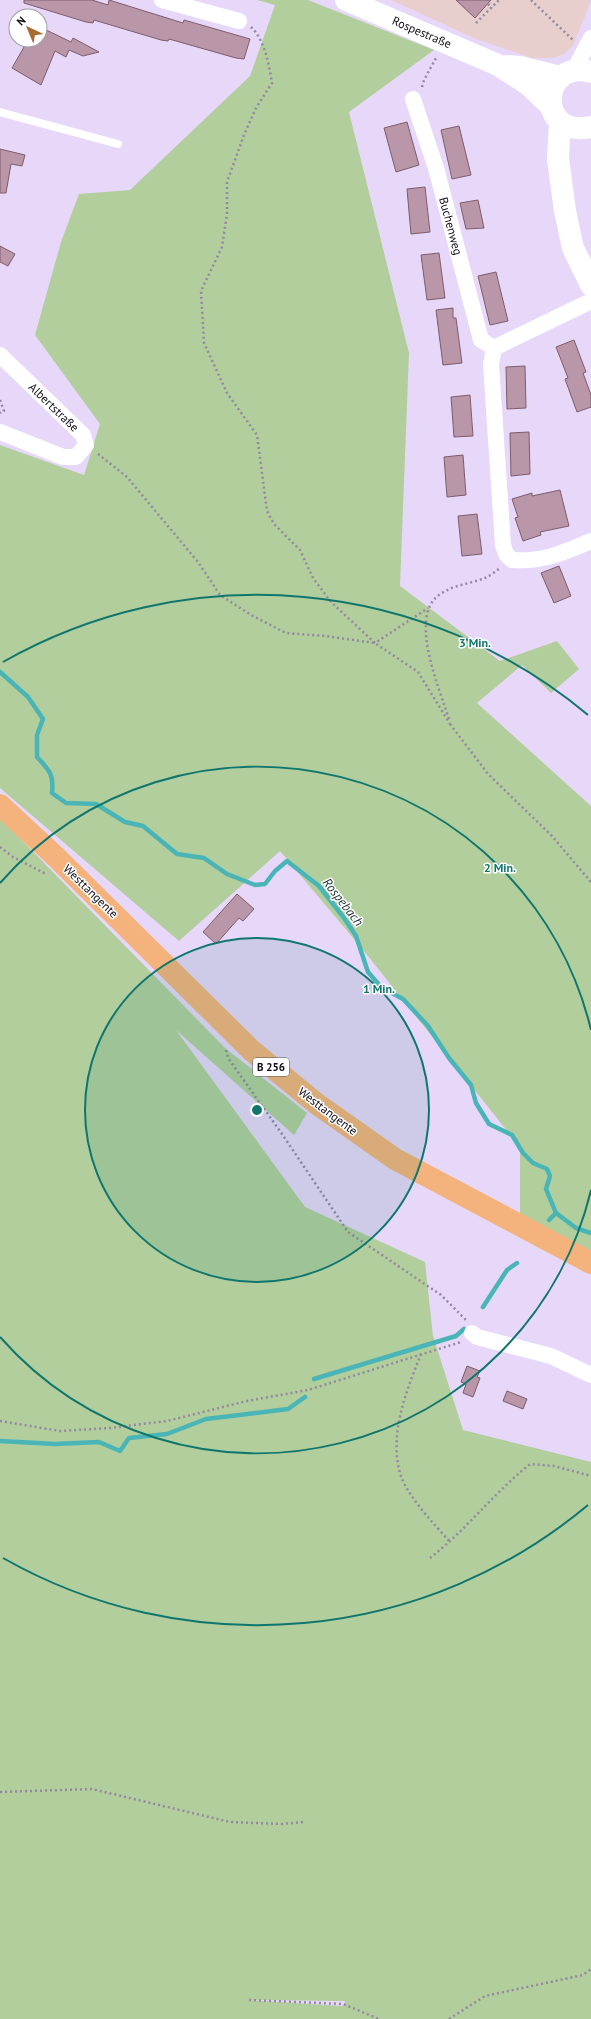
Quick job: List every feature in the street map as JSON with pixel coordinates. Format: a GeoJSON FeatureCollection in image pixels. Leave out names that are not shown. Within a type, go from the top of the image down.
{"type":"FeatureCollection","features":[{"type":"Feature","properties":{"kind":"main road","name":"Westtangente"},"geometry":{"type":"LineString","coordinates":[[0,805],[84,884],[236,1036],[317,1104],[395,1159],[591,1263]]}},
{"type":"Feature","properties":{"kind":"street"},"geometry":{"type":"LineString","coordinates":[[162,0],[239,21]]}},
{"type":"Feature","properties":{"kind":"street","name":"Rospestraße"},"geometry":{"type":"LineString","coordinates":[[346,0],[498,65],[528,85],[570,121]]}},
{"type":"Feature","properties":{"kind":"street"},"geometry":{"type":"LineString","coordinates":[[584,41],[575,73],[554,85],[550,95],[570,121],[558,159],[565,211],[573,248],[591,285]]}},
{"type":"Feature","properties":{"kind":"street","name":"Rospestraße"},"geometry":{"type":"LineString","coordinates":[[498,65],[575,73]]}},
{"type":"Feature","properties":{"kind":"street","name":"Buchenweg"},"geometry":{"type":"LineString","coordinates":[[413,99],[436,168],[481,340],[494,348]]}},
{"type":"Feature","properties":{"kind":"street"},"geometry":{"type":"LineString","coordinates":[[591,301],[494,348],[491,364],[503,546],[506,554],[512,560],[531,562],[553,556],[591,541]]}},
{"type":"Feature","properties":{"kind":"street","name":"Albertstraße"},"geometry":{"type":"LineString","coordinates":[[0,355],[83,435],[86,445],[76,457],[63,457],[0,432]]}},
{"type":"Feature","properties":{"kind":"street"},"geometry":{"type":"LineString","coordinates":[[475,1335],[551,1356],[591,1375]]}},
{"type":"Feature","properties":{"kind":"lane"},"geometry":{"type":"LineString","coordinates":[[0,112],[118,144]]}},
{"type":"Feature","properties":{"kind":"path"},"geometry":{"type":"LineString","coordinates":[[476,23],[499,0]]}},
{"type":"Feature","properties":{"kind":"path"},"geometry":{"type":"LineString","coordinates":[[531,0],[584,41]]}},
{"type":"Feature","properties":{"kind":"path"},"geometry":{"type":"LineString","coordinates":[[488,4],[492,8]]}},
{"type":"Feature","properties":{"kind":"path"},"geometry":{"type":"LineString","coordinates":[[239,21],[250,25],[257,32],[269,65],[272,83],[253,115],[227,182],[227,214],[222,247],[201,291],[204,343],[227,393],[257,435],[267,511],[274,524],[300,550],[313,578],[331,602],[375,643],[418,672],[450,724],[488,774],[552,836],[591,882]]}},
{"type":"Feature","properties":{"kind":"path"},"geometry":{"type":"LineString","coordinates":[[413,99],[420,95],[424,80],[445,42]]}},
{"type":"Feature","properties":{"kind":"path"},"geometry":{"type":"LineString","coordinates":[[0,400],[4,411],[0,413]]}},
{"type":"Feature","properties":{"kind":"path"},"geometry":{"type":"LineString","coordinates":[[86,445],[127,477],[198,562],[220,595],[251,615],[286,633],[325,636],[375,643],[428,608],[438,596],[448,590],[486,578],[512,560]]}},
{"type":"Feature","properties":{"kind":"path"},"geometry":{"type":"LineString","coordinates":[[428,608],[426,617],[426,645],[450,724]]}},
{"type":"Feature","properties":{"kind":"path"},"geometry":{"type":"LineString","coordinates":[[0,847],[13,857],[50,876]]}},
{"type":"Feature","properties":{"kind":"path"},"geometry":{"type":"LineString","coordinates":[[0,1421],[60,1431],[110,1428],[167,1421],[247,1401],[308,1390],[422,1354],[475,1335],[466,1321],[440,1295],[348,1232],[282,1134],[228,1058],[225,1048],[236,1036]]}},
{"type":"Feature","properties":{"kind":"path"},"geometry":{"type":"LineString","coordinates":[[422,1354],[405,1395],[398,1430],[396,1458],[403,1480],[425,1513],[450,1542]]}},
{"type":"Feature","properties":{"kind":"path"},"geometry":{"type":"LineString","coordinates":[[430,1558],[450,1542],[472,1521],[506,1483],[530,1464],[554,1466],[591,1476]]}},
{"type":"Feature","properties":{"kind":"path"},"geometry":{"type":"LineString","coordinates":[[0,1792],[92,1789],[230,1822],[282,1824],[303,1822]]}},
{"type":"Feature","properties":{"kind":"path"},"geometry":{"type":"LineString","coordinates":[[449,2019],[485,1996],[583,1975],[591,1969]]}},
{"type":"Feature","properties":{"kind":"path"},"geometry":{"type":"LineString","coordinates":[[249,2000],[343,2004],[379,2019]]}},
{"type":"Feature","properties":{"kind":"shaded area"},"geometry":{"type":"Polygon","coordinates":[[[391,0],[591,1],[573,46],[564,54],[553,58],[532,58],[476,39],[391,0]]]}},
{"type":"Feature","properties":{"kind":"green space"},"geometry":{"type":"Polygon","coordinates":[[[257,0],[308,0],[434,50],[349,112],[409,353],[400,586],[500,661],[557,641],[579,669],[551,693],[522,665],[477,703],[591,806],[591,1258],[520,1217],[520,1147],[364,951],[280,851],[179,941],[0,788],[0,445],[84,475],[100,424],[35,335],[61,242],[79,194],[130,190],[250,76],[275,5],[257,0]]]}},
{"type":"Feature","properties":{"kind":"green space"},"geometry":{"type":"Polygon","coordinates":[[[0,818],[225,1048],[307,1113],[294,1135],[176,1030],[305,1207],[425,1262],[433,1336],[463,1430],[591,1462],[591,2019],[0,2019],[0,818]],[[248,2000],[343,2006],[345,2001],[248,2000]]]}},
{"type":"Feature","properties":{"kind":"building"},"geometry":{"type":"Polygon","coordinates":[[[24,0],[92,0],[108,5],[109,0],[183,23],[184,20],[250,39],[244,59],[236,58],[169,39],[168,41],[161,40],[94,20],[93,23],[86,22],[48,10],[48,8],[40,8],[24,3],[24,0]]]}},
{"type":"Feature","properties":{"kind":"building"},"geometry":{"type":"Polygon","coordinates":[[[456,0],[491,0],[475,18],[456,0]]]}},
{"type":"Feature","properties":{"kind":"building"},"geometry":{"type":"Polygon","coordinates":[[[48,31],[71,42],[73,38],[99,52],[83,56],[69,50],[66,57],[55,51],[41,85],[12,68],[23,48],[48,48],[48,31]]]}},
{"type":"Feature","properties":{"kind":"building"},"geometry":{"type":"Polygon","coordinates":[[[407,122],[419,165],[396,172],[384,128],[407,122]]]}},
{"type":"Feature","properties":{"kind":"building"},"geometry":{"type":"Polygon","coordinates":[[[459,126],[471,175],[452,179],[441,130],[459,126]]]}},
{"type":"Feature","properties":{"kind":"building"},"geometry":{"type":"Polygon","coordinates":[[[0,149],[25,155],[22,166],[11,164],[6,193],[0,193],[0,149]]]}},
{"type":"Feature","properties":{"kind":"building"},"geometry":{"type":"Polygon","coordinates":[[[425,187],[430,232],[411,234],[407,189],[425,187]]]}},
{"type":"Feature","properties":{"kind":"building"},"geometry":{"type":"Polygon","coordinates":[[[478,200],[484,228],[466,229],[460,203],[478,200]]]}},
{"type":"Feature","properties":{"kind":"building"},"geometry":{"type":"Polygon","coordinates":[[[0,246],[15,254],[8,266],[0,262],[0,246]]]}},
{"type":"Feature","properties":{"kind":"building"},"geometry":{"type":"Polygon","coordinates":[[[439,253],[445,298],[427,300],[421,255],[439,253]]]}},
{"type":"Feature","properties":{"kind":"building"},"geometry":{"type":"Polygon","coordinates":[[[496,272],[508,321],[490,325],[478,276],[496,272]]]}},
{"type":"Feature","properties":{"kind":"building"},"geometry":{"type":"Polygon","coordinates":[[[453,308],[453,318],[456,318],[462,363],[443,365],[436,310],[453,308]]]}},
{"type":"Feature","properties":{"kind":"building"},"geometry":{"type":"Polygon","coordinates":[[[574,340],[586,372],[583,373],[591,395],[591,407],[577,412],[565,379],[568,378],[556,347],[574,340]]]}},
{"type":"Feature","properties":{"kind":"building"},"geometry":{"type":"Polygon","coordinates":[[[525,366],[526,408],[507,409],[506,367],[525,366]]]}},
{"type":"Feature","properties":{"kind":"building"},"geometry":{"type":"Polygon","coordinates":[[[470,395],[473,436],[454,437],[451,397],[470,395]]]}},
{"type":"Feature","properties":{"kind":"building"},"geometry":{"type":"Polygon","coordinates":[[[529,432],[530,474],[511,476],[510,433],[529,432]]]}},
{"type":"Feature","properties":{"kind":"building"},"geometry":{"type":"Polygon","coordinates":[[[463,455],[466,495],[447,497],[444,457],[463,455]]]}},
{"type":"Feature","properties":{"kind":"building"},"geometry":{"type":"Polygon","coordinates":[[[560,490],[569,526],[540,532],[541,535],[523,541],[515,518],[518,517],[512,499],[532,493],[532,496],[560,490]]]}},
{"type":"Feature","properties":{"kind":"building"},"geometry":{"type":"Polygon","coordinates":[[[477,514],[482,554],[462,556],[458,516],[477,514]]]}},
{"type":"Feature","properties":{"kind":"building"},"geometry":{"type":"Polygon","coordinates":[[[559,566],[571,596],[554,603],[541,573],[559,566]]]}},
{"type":"Feature","properties":{"kind":"building"},"geometry":{"type":"Polygon","coordinates":[[[237,894],[254,909],[243,921],[239,918],[216,944],[203,932],[237,894]]]}},
{"type":"Feature","properties":{"kind":"building"},"geometry":{"type":"Polygon","coordinates":[[[467,1366],[480,1371],[477,1377],[480,1378],[473,1397],[463,1393],[466,1384],[461,1382],[467,1366]]]}},
{"type":"Feature","properties":{"kind":"building"},"geometry":{"type":"Polygon","coordinates":[[[507,1391],[527,1399],[523,1409],[503,1401],[507,1391]]]}},
{"type":"Feature","properties":{"kind":"waterway","name":"Rospebach"},"geometry":{"type":"LineString","coordinates":[[0,672],[28,697],[43,719],[37,735],[37,757],[50,773],[52,793],[66,803],[96,804],[125,822],[143,826],[177,854],[204,858],[227,874],[255,885],[265,884],[275,871],[287,861],[319,886],[356,936],[368,972],[381,987],[403,999],[428,1026],[449,1058],[471,1085],[476,1103],[489,1124],[512,1135],[523,1153],[533,1163],[547,1169],[550,1176],[546,1189],[556,1213],[576,1228],[591,1233]]}},
{"type":"Feature","properties":{"kind":"waterway"},"geometry":{"type":"LineString","coordinates":[[549,1220],[556,1213]]}},
{"type":"Feature","properties":{"kind":"waterway"},"geometry":{"type":"LineString","coordinates":[[483,1307],[507,1270],[517,1263]]}},
{"type":"Feature","properties":{"kind":"waterway"},"geometry":{"type":"LineString","coordinates":[[314,1379],[456,1336],[464,1329]]}},
{"type":"Feature","properties":{"kind":"waterway"},"geometry":{"type":"LineString","coordinates":[[0,1441],[55,1444],[99,1442],[120,1451],[129,1438],[167,1434],[206,1419],[288,1409],[305,1397]]}}]}
